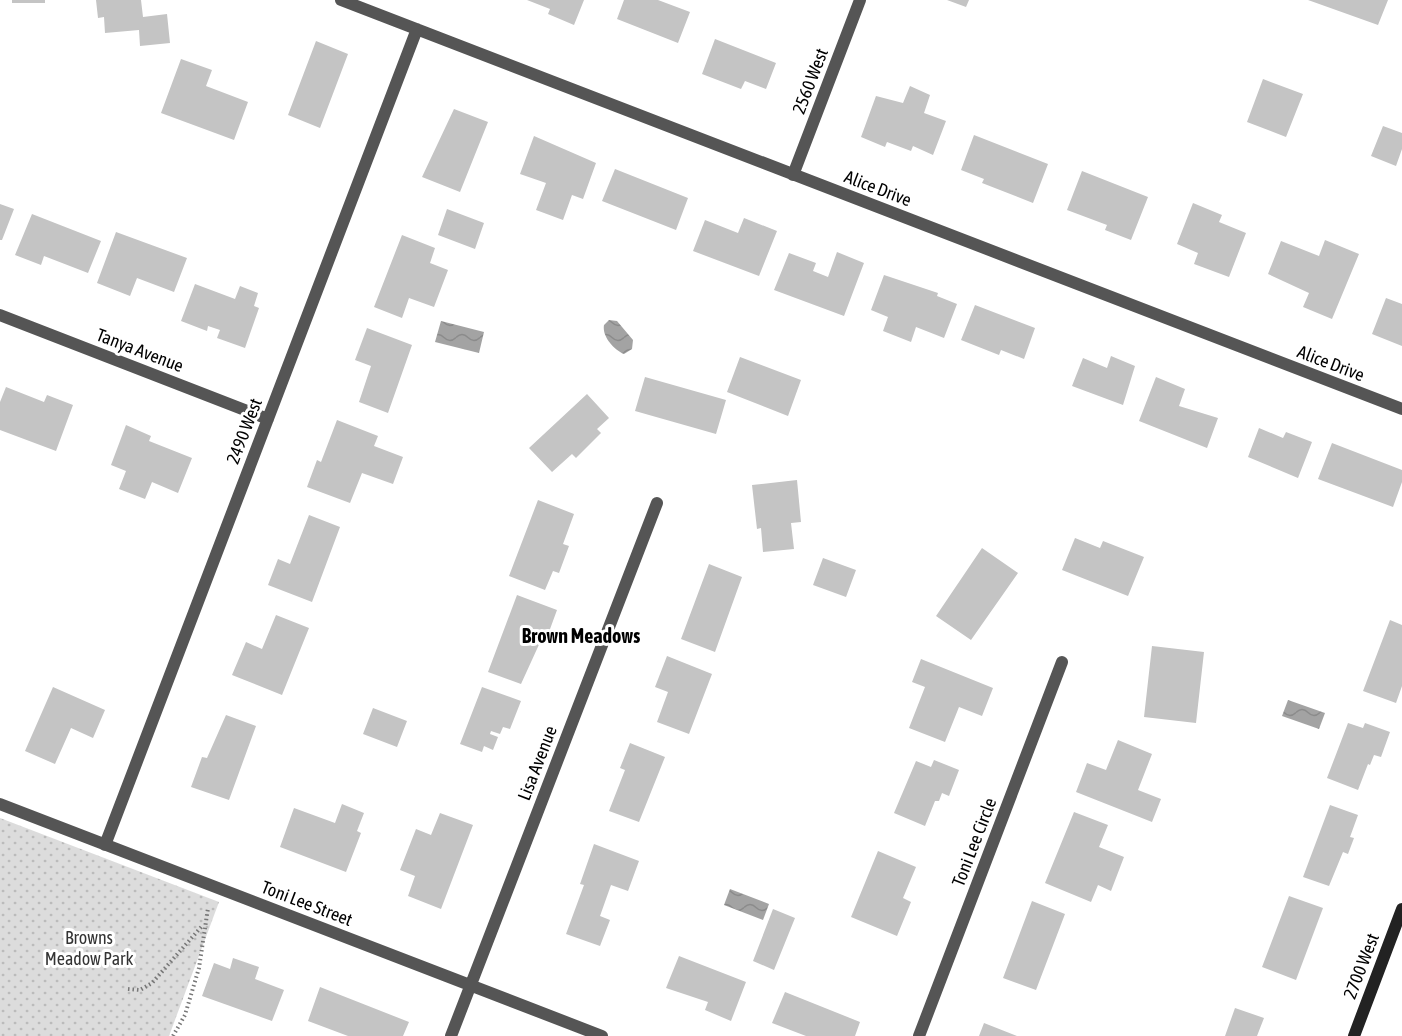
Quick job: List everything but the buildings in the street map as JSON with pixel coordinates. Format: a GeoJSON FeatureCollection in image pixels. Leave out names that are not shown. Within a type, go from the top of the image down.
{"type":"FeatureCollection","features":[{"type":"Feature","properties":{"kind":"main road","name":"2700 West"},"geometry":{"type":"LineString","coordinates":[[1354,1036],[1402,909]]}},
{"type":"Feature","properties":{"kind":"street","name":"Alice Drive"},"geometry":{"type":"LineString","coordinates":[[341,0],[1402,409]]}},
{"type":"Feature","properties":{"kind":"street","name":"2560 West"},"geometry":{"type":"LineString","coordinates":[[793,175],[860,0]]}},
{"type":"Feature","properties":{"kind":"street","name":"2490 West"},"geometry":{"type":"LineString","coordinates":[[105,845],[417,29]]}},
{"type":"Feature","properties":{"kind":"street","name":"Tanya Avenue"},"geometry":{"type":"LineString","coordinates":[[0,315],[268,419]]}},
{"type":"Feature","properties":{"kind":"street","name":"Lisa Avenue"},"geometry":{"type":"LineString","coordinates":[[451,1036],[657,503]]}},
{"type":"Feature","properties":{"kind":"street","name":"Toni Lee Circle"},"geometry":{"type":"LineString","coordinates":[[919,1036],[1062,662]]}},
{"type":"Feature","properties":{"kind":"street","name":"Toni Lee Street"},"geometry":{"type":"LineString","coordinates":[[0,804],[602,1036]]}},
{"type":"Feature","properties":{"kind":"path"},"geometry":{"type":"LineString","coordinates":[[173,1036],[185,1015],[199,968],[208,909]]}},
{"type":"Feature","properties":{"kind":"path"},"geometry":{"type":"LineString","coordinates":[[128,989],[141,990],[152,983],[204,924]]}},
{"type":"Feature","properties":{"kind":"green space","name":"Browns Meadow Park"},"geometry":{"type":"Polygon","coordinates":[[[0,818],[219,902],[169,1036],[0,1036],[0,818]]]}},
{"type":"Feature","properties":{"kind":"water"},"geometry":{"type":"Polygon","coordinates":[[[609,320],[617,321],[633,340],[632,349],[624,354],[612,346],[607,338],[604,325],[609,320]]]}},
{"type":"Feature","properties":{"kind":"water"},"geometry":{"type":"Polygon","coordinates":[[[441,321],[484,332],[479,353],[435,342],[441,321]]]}},
{"type":"Feature","properties":{"kind":"water"},"geometry":{"type":"Polygon","coordinates":[[[1288,700],[1325,713],[1319,729],[1282,716],[1288,700]]]}},
{"type":"Feature","properties":{"kind":"water"},"geometry":{"type":"Polygon","coordinates":[[[730,889],[769,904],[763,920],[724,905],[730,889]]]}},
{"type":"Feature","properties":{"kind":"district","name":"Brown Meadows"},"geometry":{"type":"Point","coordinates":[581,635]}}]}
